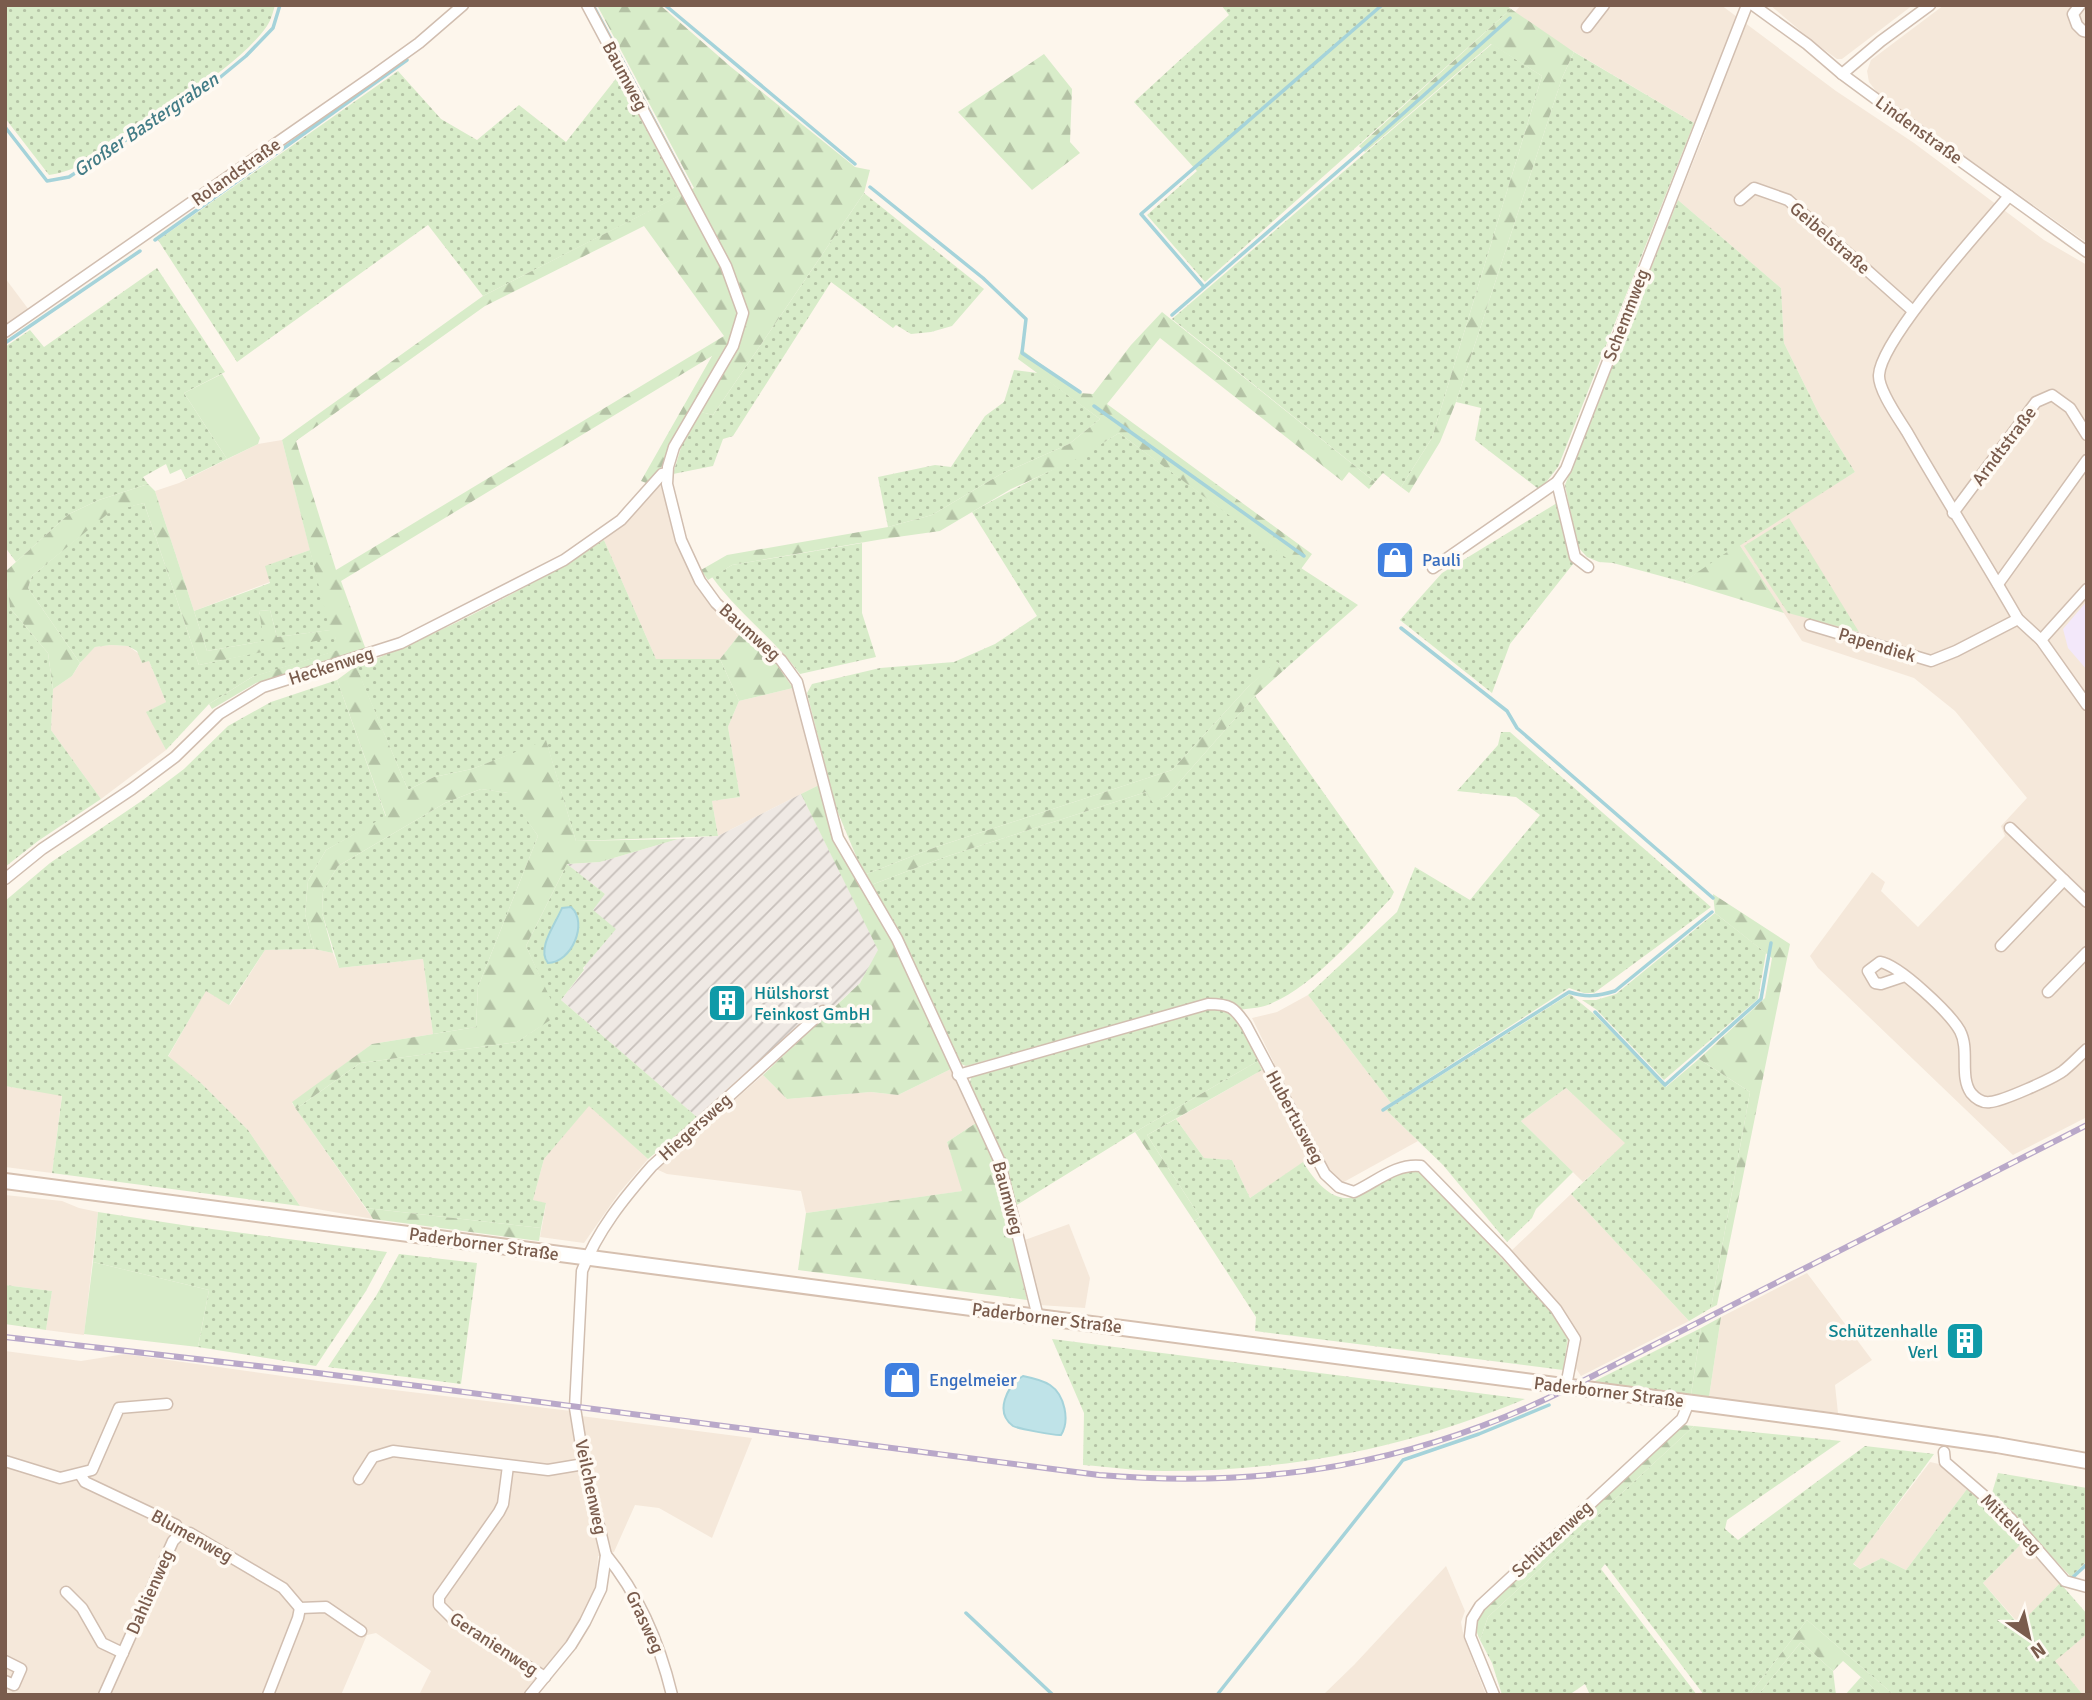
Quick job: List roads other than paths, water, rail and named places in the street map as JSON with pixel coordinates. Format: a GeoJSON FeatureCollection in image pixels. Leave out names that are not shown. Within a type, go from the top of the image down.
{"type":"FeatureCollection","features":[{"type":"Feature","properties":{"kind":"main road","name":"Paderborner Straße"},"geometry":{"type":"LineString","coordinates":[[5,1181],[1942,1436],[2087,1461]]}},
{"type":"Feature","properties":{"kind":"street","name":"Rolandstraße"},"geometry":{"type":"LineString","coordinates":[[5,332],[373,76],[419,43],[463,5]]}},
{"type":"Feature","properties":{"kind":"street","name":"Baumweg"},"geometry":{"type":"LineString","coordinates":[[587,5],[726,266],[743,313],[733,346],[674,447],[667,484],[681,540],[700,581],[737,623],[781,660],[797,682],[838,838],[897,939],[999,1160],[1038,1317]]}},
{"type":"Feature","properties":{"kind":"street"},"geometry":{"type":"LineString","coordinates":[[1587,27],[1604,5]]}},
{"type":"Feature","properties":{"kind":"street","name":"Lindenstraße"},"geometry":{"type":"LineString","coordinates":[[1750,5],[1808,44],[1842,74],[2087,252]]}},
{"type":"Feature","properties":{"kind":"street","name":"Schemmweg"},"geometry":{"type":"LineString","coordinates":[[1558,482],[1566,468],[1750,5]]}},
{"type":"Feature","properties":{"kind":"street"},"geometry":{"type":"LineString","coordinates":[[1842,74],[1930,5]]}},
{"type":"Feature","properties":{"kind":"street"},"geometry":{"type":"LineString","coordinates":[[2081,5],[2073,14],[2077,25],[2087,32]]}},
{"type":"Feature","properties":{"kind":"street","name":"Geibelstraße"},"geometry":{"type":"LineString","coordinates":[[1740,200],[1754,188],[1788,200],[1913,312]]}},
{"type":"Feature","properties":{"kind":"street"},"geometry":{"type":"LineString","coordinates":[[2009,195],[1913,312],[1884,358],[1878,376],[1882,390],[2018,620],[2041,639],[2086,703]]}},
{"type":"Feature","properties":{"kind":"street","name":"Arndtstraße"},"geometry":{"type":"LineString","coordinates":[[1953,513],[2036,402],[2052,395],[2070,408],[2087,435]]}},
{"type":"Feature","properties":{"kind":"street"},"geometry":{"type":"LineString","coordinates":[[1998,584],[2087,460]]}},
{"type":"Feature","properties":{"kind":"street","name":"Heckenweg"},"geometry":{"type":"LineString","coordinates":[[5,879],[43,849],[175,757],[219,714],[230,707],[263,687],[401,643],[546,570],[611,528],[662,474],[667,473]]}},
{"type":"Feature","properties":{"kind":"street"},"geometry":{"type":"LineString","coordinates":[[1433,568],[1558,482],[1575,557],[1588,567]]}},
{"type":"Feature","properties":{"kind":"street"},"geometry":{"type":"LineString","coordinates":[[2041,639],[2087,589]]}},
{"type":"Feature","properties":{"kind":"street","name":"Papendiek"},"geometry":{"type":"LineString","coordinates":[[1810,625],[1931,661],[2018,620]]}},
{"type":"Feature","properties":{"kind":"street"},"geometry":{"type":"LineString","coordinates":[[2010,828],[2087,902]]}},
{"type":"Feature","properties":{"kind":"street"},"geometry":{"type":"LineString","coordinates":[[2001,946],[2064,880]]}},
{"type":"Feature","properties":{"kind":"street"},"geometry":{"type":"LineString","coordinates":[[2048,992],[2087,952]]}},
{"type":"Feature","properties":{"kind":"street"},"geometry":{"type":"LineString","coordinates":[[1905,976],[1943,1011],[1960,1031],[1966,1053],[1966,1078],[1970,1092],[1979,1101],[1990,1102],[2042,1083],[2062,1072],[2087,1049]]}},
{"type":"Feature","properties":{"kind":"street","name":"Hubertusweg"},"geometry":{"type":"LineString","coordinates":[[958,1074],[1208,1004],[1232,1007],[1246,1025],[1325,1174],[1339,1187],[1354,1192],[1399,1167],[1409,1164],[1421,1166],[1556,1309],[1575,1339],[1566,1386]]}},
{"type":"Feature","properties":{"kind":"street","name":"Hiegersweg"},"geometry":{"type":"LineString","coordinates":[[587,1258],[604,1226],[652,1166],[823,1011]]}},
{"type":"Feature","properties":{"kind":"street","name":"Veilchenweg"},"geometry":{"type":"LineString","coordinates":[[530,1695],[571,1645],[585,1622],[601,1589],[606,1555],[584,1464],[575,1408],[582,1271],[587,1258]]}},
{"type":"Feature","properties":{"kind":"street","name":"Schützenweg"},"geometry":{"type":"LineString","coordinates":[[1494,1695],[1470,1636],[1472,1619],[1480,1606],[1682,1419],[1689,1402]]}},
{"type":"Feature","properties":{"kind":"street"},"geometry":{"type":"LineString","coordinates":[[6,1464],[60,1478],[92,1470],[119,1408],[167,1404]]}},
{"type":"Feature","properties":{"kind":"street"},"geometry":{"type":"LineString","coordinates":[[359,1479],[373,1457],[393,1451],[548,1470],[584,1464]]}},
{"type":"Feature","properties":{"kind":"street","name":"Mittelweg"},"geometry":{"type":"LineString","coordinates":[[1944,1452],[1945,1462],[2011,1519],[2065,1581],[2087,1587]]}},
{"type":"Feature","properties":{"kind":"street","name":"Geranienweg"},"geometry":{"type":"LineString","coordinates":[[508,1466],[503,1504],[439,1597],[439,1605],[456,1622],[545,1677]]}},
{"type":"Feature","properties":{"kind":"street","name":"Blumenweg"},"geometry":{"type":"LineString","coordinates":[[80,1474],[85,1482],[176,1525],[180,1534],[190,1533],[283,1588],[300,1608]]}},
{"type":"Feature","properties":{"kind":"street","name":"Dahlienweg"},"geometry":{"type":"LineString","coordinates":[[104,1695],[173,1541],[180,1534]]}},
{"type":"Feature","properties":{"kind":"street","name":"Grasweg"},"geometry":{"type":"LineString","coordinates":[[606,1555],[621,1573],[653,1633],[672,1695]]}},
{"type":"Feature","properties":{"kind":"street","name":"Dahlienweg"},"geometry":{"type":"LineString","coordinates":[[66,1592],[82,1608],[102,1643],[123,1653]]}},
{"type":"Feature","properties":{"kind":"street"},"geometry":{"type":"LineString","coordinates":[[268,1695],[300,1608],[326,1607],[361,1630]]}},
{"type":"Feature","properties":{"kind":"street"},"geometry":{"type":"LineString","coordinates":[[5,1661],[22,1669],[14,1685],[5,1681]]}},
{"type":"Feature","properties":{"kind":"water"},"geometry":{"type":"Polygon","coordinates":[[[571,907],[578,923],[575,941],[564,957],[548,963],[544,951],[548,936],[562,908],[571,907]]]}},
{"type":"Feature","properties":{"kind":"water"},"geometry":{"type":"Polygon","coordinates":[[[1023,1376],[1047,1383],[1059,1395],[1065,1416],[1061,1435],[1016,1427],[1007,1420],[1004,1414],[1005,1400],[1012,1386],[1023,1376]]]}},
{"type":"Feature","properties":{"kind":"waterway","name":"Großer Bastergraben"},"geometry":{"type":"LineString","coordinates":[[5,127],[47,181],[69,177],[212,84],[246,56],[273,28],[280,5]]}},
{"type":"Feature","properties":{"kind":"waterway"},"geometry":{"type":"LineString","coordinates":[[593,5],[689,186]]}},
{"type":"Feature","properties":{"kind":"waterway"},"geometry":{"type":"LineString","coordinates":[[665,5],[855,164]]}},
{"type":"Feature","properties":{"kind":"waterway"},"geometry":{"type":"LineString","coordinates":[[1204,287],[1141,214],[1382,5]]}},
{"type":"Feature","properties":{"kind":"waterway"},"geometry":{"type":"LineString","coordinates":[[1172,315],[1510,18]]}},
{"type":"Feature","properties":{"kind":"waterway"},"geometry":{"type":"LineString","coordinates":[[155,240],[407,60]]}},
{"type":"Feature","properties":{"kind":"waterway"},"geometry":{"type":"LineString","coordinates":[[870,187],[983,278],[1026,319],[1022,353],[1080,392]]}},
{"type":"Feature","properties":{"kind":"waterway"},"geometry":{"type":"LineString","coordinates":[[5,343],[140,251]]}},
{"type":"Feature","properties":{"kind":"waterway"},"geometry":{"type":"LineString","coordinates":[[1094,406],[1304,556]]}},
{"type":"Feature","properties":{"kind":"waterway"},"geometry":{"type":"LineString","coordinates":[[1401,628],[1507,711],[1517,728],[1713,898]]}},
{"type":"Feature","properties":{"kind":"waterway"},"geometry":{"type":"LineString","coordinates":[[1383,1110],[1569,992],[1592,996],[1615,991],[1712,912]]}},
{"type":"Feature","properties":{"kind":"waterway"},"geometry":{"type":"LineString","coordinates":[[1595,1012],[1665,1085],[1761,999],[1771,943]]}},
{"type":"Feature","properties":{"kind":"waterway"},"geometry":{"type":"LineString","coordinates":[[1217,1695],[1403,1460],[1479,1434],[1549,1405]]}},
{"type":"Feature","properties":{"kind":"waterway"},"geometry":{"type":"LineString","coordinates":[[2072,1578],[2087,1564]]}},
{"type":"Feature","properties":{"kind":"waterway"},"geometry":{"type":"LineString","coordinates":[[966,1613],[1053,1695]]}},
{"type":"Feature","properties":{"kind":"railway"},"geometry":{"type":"LineString","coordinates":[[5,1337],[318,1373],[1099,1475],[1223,1478],[1283,1474],[1399,1452],[1456,1435],[1514,1413],[1571,1387],[2087,1125]]}},
{"type":"Feature","properties":{"kind":"place","name":"Pauli"},"geometry":{"type":"Point","coordinates":[1395,560]}},
{"type":"Feature","properties":{"kind":"place","name":"Hülshorst Feinkost GmbH"},"geometry":{"type":"Point","coordinates":[727,1003]}},
{"type":"Feature","properties":{"kind":"place","name":"Schützenhalle Verl"},"geometry":{"type":"Point","coordinates":[1965,1341]}},
{"type":"Feature","properties":{"kind":"place","name":"Engelmeier"},"geometry":{"type":"Point","coordinates":[902,1380]}}]}
